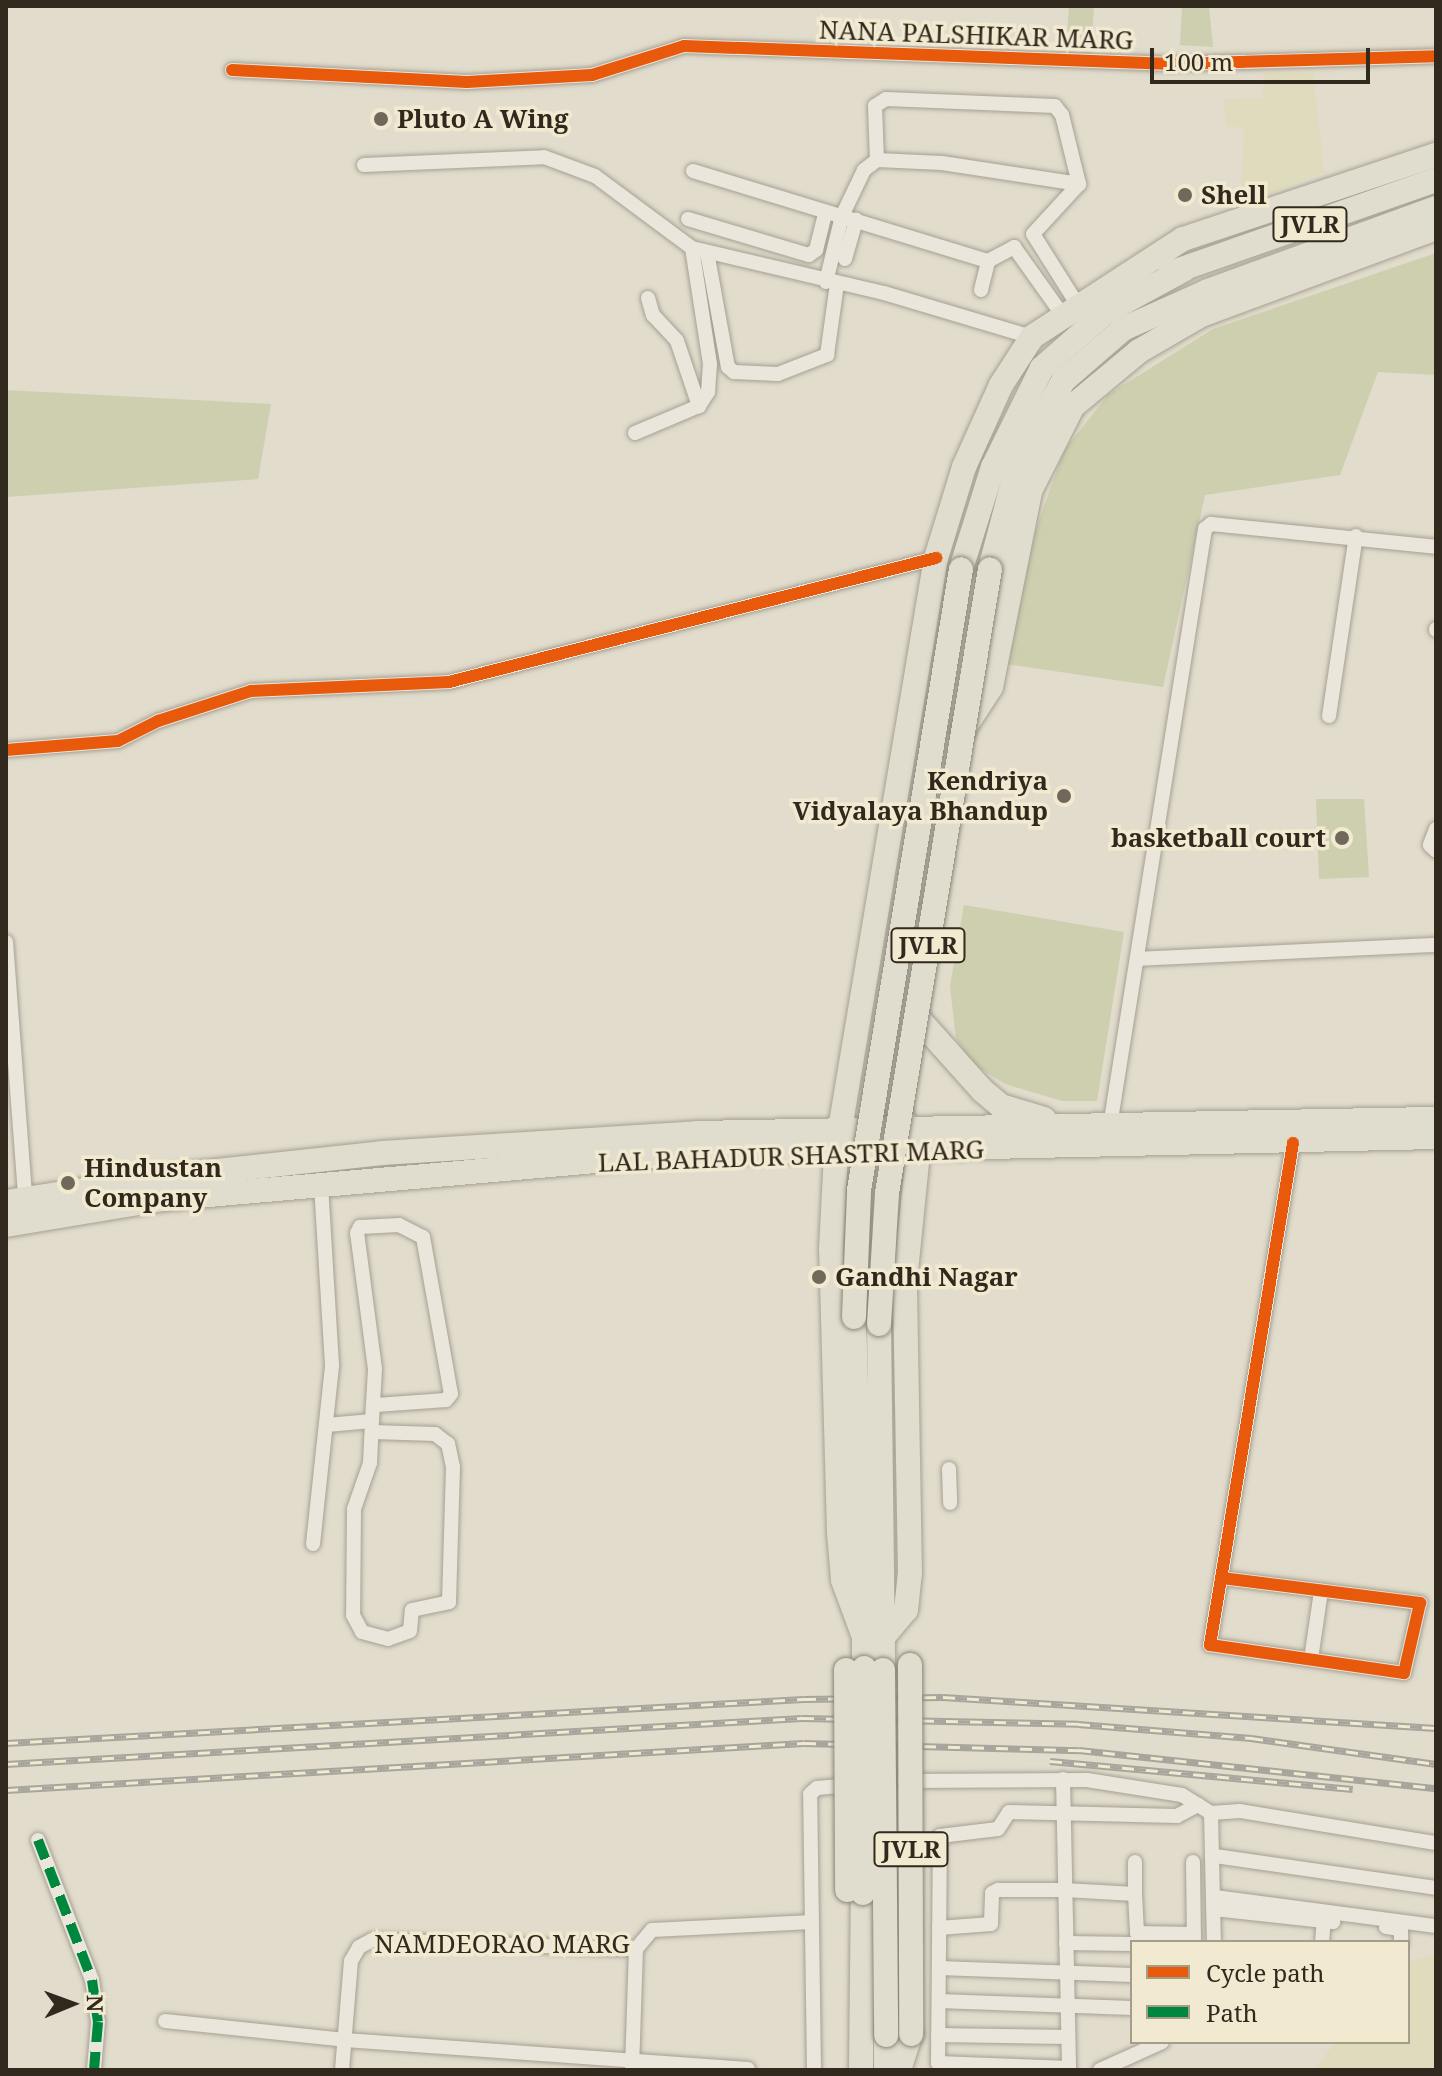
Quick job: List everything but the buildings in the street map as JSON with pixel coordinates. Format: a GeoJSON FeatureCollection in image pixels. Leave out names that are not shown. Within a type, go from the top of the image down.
{"type":"FeatureCollection","features":[{"type":"Feature","properties":{"kind":"main road"},"geometry":{"type":"LineString","coordinates":[[874,1637],[843,1580],[839,1532],[831,1249],[838,1142],[936,558],[964,467],[1001,385],[1032,337],[1183,239],[1436,155]]}},
{"type":"Feature","properties":{"kind":"main road","name":"JVLR"},"geometry":{"type":"LineString","coordinates":[[899,2070],[911,2034],[910,1665],[874,1637],[854,1317],[859,1190],[961,569],[993,467],[1042,368],[1106,312],[1185,269],[1436,180]]}},
{"type":"Feature","properties":{"kind":"main road","name":"JVLR"},"geometry":{"type":"LineString","coordinates":[[861,2070],[863,1949],[855,1893],[864,1670],[874,1637],[879,1324],[887,1193],[990,569],[1018,463],[1063,381],[1123,329],[1193,298],[1436,208]]}},
{"type":"Feature","properties":{"kind":"main road"},"geometry":{"type":"LineString","coordinates":[[864,1670],[874,1637],[906,1610],[910,1574],[905,1281],[918,1152],[892,1096],[905,1003],[953,746],[991,687],[1030,491],[1073,406],[1158,340],[1201,315],[1436,228]]}},
{"type":"Feature","properties":{"kind":"main road"},"geometry":{"type":"LineString","coordinates":[[1081,306],[1185,269]]}},
{"type":"Feature","properties":{"kind":"main road"},"geometry":{"type":"LineString","coordinates":[[1158,340],[1193,298]]}},
{"type":"Feature","properties":{"kind":"main road"},"geometry":{"type":"LineString","coordinates":[[905,1003],[1001,1106],[1064,1126]]}},
{"type":"Feature","properties":{"kind":"main road","name":"LAL BAHADUR SHASTRI MARG"},"geometry":{"type":"LineString","coordinates":[[838,1142],[908,1128],[1436,1119]]}},
{"type":"Feature","properties":{"kind":"main road","name":"LAL BAHADUR SHASTRI MARG"},"geometry":{"type":"LineString","coordinates":[[16,1212],[180,1175],[382,1153],[768,1142],[838,1142],[918,1152],[1436,1137]]}},
{"type":"Feature","properties":{"kind":"main road","name":"LAL BAHADUR SHASTRI MARG"},"geometry":{"type":"LineString","coordinates":[[16,1212],[321,1184],[674,1144]]}},
{"type":"Feature","properties":{"kind":"main road","name":"JVLR"},"geometry":{"type":"LineString","coordinates":[[864,1670],[886,2070]]}},
{"type":"Feature","properties":{"kind":"street","name":"NANA PALSHIKAR MARG"},"geometry":{"type":"LineString","coordinates":[[232,70],[483,81],[592,75],[684,46],[1173,64],[1436,56]]}},
{"type":"Feature","properties":{"kind":"street"},"geometry":{"type":"LineString","coordinates":[[877,160],[875,106],[886,99],[1055,106],[1066,126],[1079,184]]}},
{"type":"Feature","properties":{"kind":"street"},"geometry":{"type":"LineString","coordinates":[[364,165],[544,157],[595,176],[692,248],[1032,337]]}},
{"type":"Feature","properties":{"kind":"street"},"geometry":{"type":"LineString","coordinates":[[707,252],[728,367],[734,372],[778,374],[827,355],[831,283],[864,170],[877,160],[942,163],[1079,184]]}},
{"type":"Feature","properties":{"kind":"street"},"geometry":{"type":"LineString","coordinates":[[693,171],[988,261],[1033,234],[1079,184]]}},
{"type":"Feature","properties":{"kind":"street"},"geometry":{"type":"LineString","coordinates":[[688,219],[809,255],[816,250],[825,213]]}},
{"type":"Feature","properties":{"kind":"street"},"geometry":{"type":"LineString","coordinates":[[845,259],[849,218]]}},
{"type":"Feature","properties":{"kind":"street"},"geometry":{"type":"LineString","coordinates":[[1033,234],[1081,306]]}},
{"type":"Feature","properties":{"kind":"street"},"geometry":{"type":"LineString","coordinates":[[1014,247],[1081,306]]}},
{"type":"Feature","properties":{"kind":"street"},"geometry":{"type":"LineString","coordinates":[[635,433],[699,406],[708,392],[710,364],[692,248]]}},
{"type":"Feature","properties":{"kind":"street"},"geometry":{"type":"LineString","coordinates":[[981,290],[988,261]]}},
{"type":"Feature","properties":{"kind":"street"},"geometry":{"type":"LineString","coordinates":[[648,298],[653,315],[677,341],[699,406]]}},
{"type":"Feature","properties":{"kind":"street"},"geometry":{"type":"LineString","coordinates":[[1110,1126],[1205,529],[1211,524],[1356,536],[1436,547]]}},
{"type":"Feature","properties":{"kind":"street"},"geometry":{"type":"LineString","coordinates":[[1329,716],[1356,536]]}},
{"type":"Feature","properties":{"kind":"street"},"geometry":{"type":"LineString","coordinates":[[6,750],[47,743],[118,741],[158,721],[251,691],[449,682],[936,558]]}},
{"type":"Feature","properties":{"kind":"street"},"geometry":{"type":"LineString","coordinates":[[1436,829],[1430,845],[1436,851]]}},
{"type":"Feature","properties":{"kind":"street"},"geometry":{"type":"LineString","coordinates":[[6,942],[16,1212]]}},
{"type":"Feature","properties":{"kind":"street"},"geometry":{"type":"LineString","coordinates":[[1137,959],[1436,945]]}},
{"type":"Feature","properties":{"kind":"street"},"geometry":{"type":"LineString","coordinates":[[1222,1578],[1420,1603],[1404,1673],[1210,1645],[1293,1143]]}},
{"type":"Feature","properties":{"kind":"street"},"geometry":{"type":"LineString","coordinates":[[313,1544],[332,1365],[321,1184]]}},
{"type":"Feature","properties":{"kind":"street"},"geometry":{"type":"LineString","coordinates":[[327,1425],[372,1426],[435,1434],[448,1444],[453,1467],[449,1602],[412,1610],[410,1631],[388,1639],[362,1632],[353,1615],[354,1509],[370,1463],[372,1426],[376,1405],[357,1233],[360,1227],[399,1225],[423,1237],[451,1394],[446,1400],[376,1405]]}},
{"type":"Feature","properties":{"kind":"street"},"geometry":{"type":"LineString","coordinates":[[949,1469],[950,1503]]}},
{"type":"Feature","properties":{"kind":"street"},"geometry":{"type":"LineString","coordinates":[[1311,1659],[1321,1591]]}},
{"type":"Feature","properties":{"kind":"street"},"geometry":{"type":"LineString","coordinates":[[814,2070],[810,1794],[817,1788],[963,1777],[1063,1779],[1182,1795],[1211,1813],[1240,1811],[1436,1843]]}},
{"type":"Feature","properties":{"kind":"street"},"geometry":{"type":"LineString","coordinates":[[1063,1779],[1064,1813],[1066,1943],[1069,2069],[941,2066],[938,2035],[940,1836],[946,1831],[998,1829],[1009,1812],[1064,1813],[1177,1816],[1198,1805]]}},
{"type":"Feature","properties":{"kind":"street"},"geometry":{"type":"LineString","coordinates":[[1211,1813],[1215,1856],[1214,1940]]}},
{"type":"Feature","properties":{"kind":"street"},"geometry":{"type":"LineString","coordinates":[[38,1840],[92,1980],[98,2022],[94,2070]]}},
{"type":"Feature","properties":{"kind":"street"},"geometry":{"type":"LineString","coordinates":[[1215,1856],[1436,1888]]}},
{"type":"Feature","properties":{"kind":"street"},"geometry":{"type":"LineString","coordinates":[[1135,1862],[1135,1940],[1194,1938],[1193,1862]]}},
{"type":"Feature","properties":{"kind":"street"},"geometry":{"type":"LineString","coordinates":[[939,1928],[991,1924],[992,1893],[998,1890],[1135,1894]]}},
{"type":"Feature","properties":{"kind":"street"},"geometry":{"type":"LineString","coordinates":[[1214,1903],[1324,1921],[1401,1929],[1401,1940]]}},
{"type":"Feature","properties":{"kind":"street"},"geometry":{"type":"LineString","coordinates":[[1214,1903],[1436,1926]]}},
{"type":"Feature","properties":{"kind":"street"},"geometry":{"type":"LineString","coordinates":[[1322,1940],[1324,1921]]}},
{"type":"Feature","properties":{"kind":"street","name":"NAMDEORAO MARG"},"geometry":{"type":"LineString","coordinates":[[342,2070],[351,1961],[359,1947],[372,1940],[636,1949],[652,1930],[812,1922]]}},
{"type":"Feature","properties":{"kind":"street"},"geometry":{"type":"LineString","coordinates":[[1066,1943],[1130,1940]]}},
{"type":"Feature","properties":{"kind":"street"},"geometry":{"type":"LineString","coordinates":[[632,2066],[636,1949]]}},
{"type":"Feature","properties":{"kind":"street"},"geometry":{"type":"LineString","coordinates":[[939,1968],[1130,1975]]}},
{"type":"Feature","properties":{"kind":"street"},"geometry":{"type":"LineString","coordinates":[[939,2001],[1130,2008]]}},
{"type":"Feature","properties":{"kind":"street"},"geometry":{"type":"LineString","coordinates":[[165,2021],[632,2066],[748,2069]]}},
{"type":"Feature","properties":{"kind":"street"},"geometry":{"type":"LineString","coordinates":[[938,2035],[1068,2037]]}},
{"type":"Feature","properties":{"kind":"street"},"geometry":{"type":"LineString","coordinates":[[1100,2070],[1158,2044]]}},
{"type":"Feature","properties":{"kind":"shaded area"},"geometry":{"type":"Polygon","coordinates":[[[1264,73],[1313,73],[1324,172],[1241,205],[1244,127],[1226,127],[1224,99],[1263,98],[1264,73]]]}},
{"type":"Feature","properties":{"kind":"shaded area"},"geometry":{"type":"Polygon","coordinates":[[[1436,1954],[1436,2070],[1314,2070],[1334,2044],[1410,2044],[1410,1960],[1436,1954]]]}},
{"type":"Feature","properties":{"kind":"green space"},"geometry":{"type":"Polygon","coordinates":[[[1069,6],[1094,6],[1091,54],[1066,53],[1069,6]]]}},
{"type":"Feature","properties":{"kind":"green space"},"geometry":{"type":"Polygon","coordinates":[[[1182,6],[1209,6],[1213,47],[1180,45],[1182,6]]]}},
{"type":"Feature","properties":{"kind":"green space"},"geometry":{"type":"Polygon","coordinates":[[[1436,253],[1436,375],[1378,372],[1340,475],[1205,495],[1163,687],[1005,664],[1035,532],[1064,450],[1109,394],[1213,329],[1436,253]]]}},
{"type":"Feature","properties":{"kind":"green space"},"geometry":{"type":"Polygon","coordinates":[[[6,390],[271,404],[258,479],[6,497],[6,390]]]}},
{"type":"Feature","properties":{"kind":"green space","name":"basketball court"},"geometry":{"type":"Polygon","coordinates":[[[1316,799],[1364,799],[1369,877],[1319,879],[1316,799]]]}},
{"type":"Feature","properties":{"kind":"green space"},"geometry":{"type":"Polygon","coordinates":[[[964,905],[1124,932],[1097,1101],[1062,1101],[1005,1084],[973,1064],[956,1039],[950,986],[964,905]]]}},
{"type":"Feature","properties":{"kind":"railway"},"geometry":{"type":"LineString","coordinates":[[6,1743],[804,1699],[943,1697],[1436,1728]]}},
{"type":"Feature","properties":{"kind":"railway"},"geometry":{"type":"LineString","coordinates":[[6,1764],[802,1718],[1078,1724],[1251,1738],[1436,1764]]}},
{"type":"Feature","properties":{"kind":"railway"},"geometry":{"type":"LineString","coordinates":[[6,1790],[804,1743],[1079,1750],[1436,1788]]}},
{"type":"Feature","properties":{"kind":"railway"},"geometry":{"type":"LineString","coordinates":[[1050,1761],[1353,1789]]}},
{"type":"Feature","properties":{"kind":"marked path"},"geometry":{"type":"LineString","coordinates":[[38,1840],[92,1980],[98,2022],[94,2070]]}},
{"type":"Feature","properties":{"kind":"cycle path"},"geometry":{"type":"LineString","coordinates":[[232,70],[467,82],[592,75],[684,46],[1173,64],[1436,56]]}},
{"type":"Feature","properties":{"kind":"cycle path"},"geometry":{"type":"LineString","coordinates":[[6,750],[118,741],[158,721],[251,691],[449,682],[936,558]]}},
{"type":"Feature","properties":{"kind":"cycle path"},"geometry":{"type":"LineString","coordinates":[[1222,1578],[1420,1603],[1404,1673],[1210,1645],[1293,1143]]}},
{"type":"Feature","properties":{"kind":"place","name":"Pluto A Wing"},"geometry":{"type":"Point","coordinates":[381,119]}},
{"type":"Feature","properties":{"kind":"place","name":"Shell"},"geometry":{"type":"Point","coordinates":[1185,195]}},
{"type":"Feature","properties":{"kind":"place","name":"Kendriya Vidyalaya Bhandup"},"geometry":{"type":"Point","coordinates":[1064,796]}},
{"type":"Feature","properties":{"kind":"place","name":"basketball court"},"geometry":{"type":"Point","coordinates":[1342,838]}},
{"type":"Feature","properties":{"kind":"place","name":"Hindustan Company"},"geometry":{"type":"Point","coordinates":[68,1183]}},
{"type":"Feature","properties":{"kind":"place","name":"Gandhi Nagar"},"geometry":{"type":"Point","coordinates":[819,1277]}}]}
